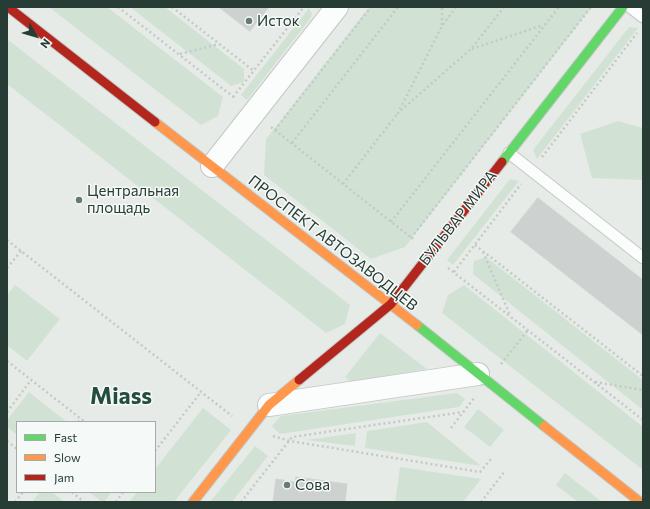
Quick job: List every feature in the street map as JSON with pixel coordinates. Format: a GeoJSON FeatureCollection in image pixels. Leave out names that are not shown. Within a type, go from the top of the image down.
{"type":"FeatureCollection","features":[{"type":"Feature","properties":{"kind":"main road","name":"ПРОСПЕКТ АВТОЗАВОДЦЕВ"},"geometry":{"type":"LineString","coordinates":[[8,7],[391,304],[640,502]]}},
{"type":"Feature","properties":{"kind":"main road","name":"БУЛЬВАР МИРА"},"geometry":{"type":"LineString","coordinates":[[192,502],[269,405],[391,304],[623,7]]}},
{"type":"Feature","properties":{"kind":"street"},"geometry":{"type":"LineString","coordinates":[[212,166],[337,7]]}},
{"type":"Feature","properties":{"kind":"street"},"geometry":{"type":"LineString","coordinates":[[269,405],[483,378]]}},
{"type":"Feature","properties":{"kind":"lane"},"geometry":{"type":"LineString","coordinates":[[630,7],[643,17]]}},
{"type":"Feature","properties":{"kind":"lane"},"geometry":{"type":"LineString","coordinates":[[509,153],[643,258]]}},
{"type":"Feature","properties":{"kind":"path"},"geometry":{"type":"LineString","coordinates":[[118,7],[254,113]]}},
{"type":"Feature","properties":{"kind":"path"},"geometry":{"type":"LineString","coordinates":[[172,7],[254,71]]}},
{"type":"Feature","properties":{"kind":"path"},"geometry":{"type":"LineString","coordinates":[[233,97],[304,7]]}},
{"type":"Feature","properties":{"kind":"path"},"geometry":{"type":"LineString","coordinates":[[275,130],[371,7]]}},
{"type":"Feature","properties":{"kind":"path"},"geometry":{"type":"LineString","coordinates":[[292,143],[398,7]]}},
{"type":"Feature","properties":{"kind":"path"},"geometry":{"type":"LineString","coordinates":[[442,7],[442,26]]}},
{"type":"Feature","properties":{"kind":"path"},"geometry":{"type":"LineString","coordinates":[[343,184],[398,113],[442,26],[456,7]]}},
{"type":"Feature","properties":{"kind":"path"},"geometry":{"type":"LineString","coordinates":[[398,113],[471,49],[504,7]]}},
{"type":"Feature","properties":{"kind":"path"},"geometry":{"type":"LineString","coordinates":[[391,222],[559,7]]}},
{"type":"Feature","properties":{"kind":"path"},"geometry":{"type":"LineString","coordinates":[[411,238],[591,7]]}},
{"type":"Feature","properties":{"kind":"path"},"geometry":{"type":"LineString","coordinates":[[471,49],[544,25]]}},
{"type":"Feature","properties":{"kind":"path"},"geometry":{"type":"LineString","coordinates":[[454,272],[638,32]]}},
{"type":"Feature","properties":{"kind":"path"},"geometry":{"type":"LineString","coordinates":[[179,54],[220,44]]}},
{"type":"Feature","properties":{"kind":"path"},"geometry":{"type":"LineString","coordinates":[[7,240],[233,416]]}},
{"type":"Feature","properties":{"kind":"path"},"geometry":{"type":"LineString","coordinates":[[475,245],[643,376]]}},
{"type":"Feature","properties":{"kind":"path"},"geometry":{"type":"LineString","coordinates":[[7,268],[21,251]]}},
{"type":"Feature","properties":{"kind":"path"},"geometry":{"type":"LineString","coordinates":[[483,251],[510,316]]}},
{"type":"Feature","properties":{"kind":"path"},"geometry":{"type":"LineString","coordinates":[[451,428],[463,412],[483,378],[528,330]]}},
{"type":"Feature","properties":{"kind":"path"},"geometry":{"type":"LineString","coordinates":[[7,361],[83,421]]}},
{"type":"Feature","properties":{"kind":"path"},"geometry":{"type":"LineString","coordinates":[[7,412],[32,380]]}},
{"type":"Feature","properties":{"kind":"path"},"geometry":{"type":"LineString","coordinates":[[595,382],[643,390]]}},
{"type":"Feature","properties":{"kind":"path"},"geometry":{"type":"LineString","coordinates":[[156,451],[201,392]]}},
{"type":"Feature","properties":{"kind":"path"},"geometry":{"type":"LineString","coordinates":[[241,502],[292,437],[463,412]]}},
{"type":"Feature","properties":{"kind":"path"},"geometry":{"type":"LineString","coordinates":[[290,441],[480,472],[491,459]]}},
{"type":"Feature","properties":{"kind":"path"},"geometry":{"type":"LineString","coordinates":[[7,442],[16,448]]}},
{"type":"Feature","properties":{"kind":"path"},"geometry":{"type":"LineString","coordinates":[[481,502],[505,471]]}},
{"type":"Feature","properties":{"kind":"path"},"geometry":{"type":"LineString","coordinates":[[16,502],[22,493]]}},
{"type":"Feature","properties":{"kind":"path"},"geometry":{"type":"LineString","coordinates":[[73,493],[84,502]]}},
{"type":"Feature","properties":{"kind":"path"},"geometry":{"type":"LineString","coordinates":[[116,502],[122,493]]}},
{"type":"Feature","properties":{"kind":"green space"},"geometry":{"type":"Polygon","coordinates":[[[49,7],[107,7],[223,97],[218,116],[201,125],[49,7]]]}},
{"type":"Feature","properties":{"kind":"green space"},"geometry":{"type":"Polygon","coordinates":[[[130,7],[165,7],[244,69],[244,82],[231,86],[130,7]]]}},
{"type":"Feature","properties":{"kind":"green space"},"geometry":{"type":"Polygon","coordinates":[[[369,7],[592,7],[405,247],[371,259],[264,175],[266,139],[369,7]]]}},
{"type":"Feature","properties":{"kind":"green space"},"geometry":{"type":"Polygon","coordinates":[[[309,8],[312,14],[310,19],[247,100],[241,95],[309,8]]]}},
{"type":"Feature","properties":{"kind":"green space"},"geometry":{"type":"Polygon","coordinates":[[[629,27],[638,28],[537,159],[533,150],[629,27]]]}},
{"type":"Feature","properties":{"kind":"green space"},"geometry":{"type":"Polygon","coordinates":[[[7,39],[350,305],[345,324],[326,333],[7,84],[7,39]]]}},
{"type":"Feature","properties":{"kind":"green space"},"geometry":{"type":"Polygon","coordinates":[[[618,121],[643,128],[643,180],[592,178],[580,134],[618,121]]]}},
{"type":"Feature","properties":{"kind":"green space"},"geometry":{"type":"Polygon","coordinates":[[[510,179],[519,181],[453,265],[447,260],[510,179]]]}},
{"type":"Feature","properties":{"kind":"green space"},"geometry":{"type":"Polygon","coordinates":[[[486,257],[643,380],[643,410],[473,274],[474,261],[486,257]]]}},
{"type":"Feature","properties":{"kind":"green space"},"geometry":{"type":"Polygon","coordinates":[[[15,285],[60,319],[27,361],[7,345],[7,295],[15,285]]]}},
{"type":"Feature","properties":{"kind":"green space"},"geometry":{"type":"Polygon","coordinates":[[[464,285],[643,427],[643,470],[442,313],[448,295],[464,285]]]}},
{"type":"Feature","properties":{"kind":"green space"},"geometry":{"type":"Polygon","coordinates":[[[380,333],[427,369],[351,382],[345,377],[380,333]]]}},
{"type":"Feature","properties":{"kind":"green space"},"geometry":{"type":"Polygon","coordinates":[[[29,392],[66,421],[16,421],[16,434],[7,427],[7,420],[29,392]]]}},
{"type":"Feature","properties":{"kind":"green space"},"geometry":{"type":"Polygon","coordinates":[[[457,393],[465,399],[459,407],[280,434],[272,426],[281,416],[457,393]]]}},
{"type":"Feature","properties":{"kind":"green space"},"geometry":{"type":"Polygon","coordinates":[[[203,408],[231,430],[174,502],[129,502],[136,493],[156,493],[156,468],[203,408]]]}},
{"type":"Feature","properties":{"kind":"green space"},"geometry":{"type":"Polygon","coordinates":[[[478,409],[504,430],[490,447],[464,427],[478,409]]]}},
{"type":"Feature","properties":{"kind":"green space"},"geometry":{"type":"Polygon","coordinates":[[[427,422],[481,466],[365,448],[367,431],[427,422]]]}},
{"type":"Feature","properties":{"kind":"green space"},"geometry":{"type":"Polygon","coordinates":[[[356,433],[355,446],[306,440],[356,433]]]}},
{"type":"Feature","properties":{"kind":"green space"},"geometry":{"type":"Polygon","coordinates":[[[255,446],[268,456],[232,502],[210,502],[255,446]]]}},
{"type":"Feature","properties":{"kind":"green space"},"geometry":{"type":"Polygon","coordinates":[[[400,467],[481,479],[463,502],[395,502],[400,467]]]}},
{"type":"Feature","properties":{"kind":"green space"},"geometry":{"type":"Polygon","coordinates":[[[565,473],[602,502],[578,502],[556,485],[565,473]]]}},
{"type":"Feature","properties":{"kind":"green space"},"geometry":{"type":"Polygon","coordinates":[[[39,493],[53,493],[64,502],[32,502],[39,493]]]}},
{"type":"Feature","properties":{"kind":"green space"},"geometry":{"type":"Polygon","coordinates":[[[90,493],[111,493],[104,502],[90,493]]]}},
{"type":"Feature","properties":{"kind":"building"},"geometry":{"type":"Polygon","coordinates":[[[219,7],[269,7],[250,31],[219,7]]]}},
{"type":"Feature","properties":{"kind":"building"},"geometry":{"type":"Polygon","coordinates":[[[538,198],[643,280],[643,335],[511,232],[538,198]]]}},
{"type":"Feature","properties":{"kind":"building"},"geometry":{"type":"Polygon","coordinates":[[[296,477],[347,484],[345,502],[273,502],[276,479],[295,482],[296,477]]]}},
{"type":"Feature","properties":{"kind":"traffic: fast"},"geometry":{"type":"LineString","coordinates":[[502,162],[623,7]]}},
{"type":"Feature","properties":{"kind":"traffic: fast"},"geometry":{"type":"LineString","coordinates":[[417,325],[544,426]]}},
{"type":"Feature","properties":{"kind":"traffic: slow"},"geometry":{"type":"LineString","coordinates":[[155,122],[417,325]]}},
{"type":"Feature","properties":{"kind":"traffic: slow"},"geometry":{"type":"LineString","coordinates":[[193,502],[269,405],[299,380]]}},
{"type":"Feature","properties":{"kind":"traffic: slow"},"geometry":{"type":"LineString","coordinates":[[544,426],[640,502]]}},
{"type":"Feature","properties":{"kind":"traffic: jam"},"geometry":{"type":"LineString","coordinates":[[8,7],[155,122]]}},
{"type":"Feature","properties":{"kind":"traffic: jam"},"geometry":{"type":"LineString","coordinates":[[299,380],[391,304],[502,162]]}},
{"type":"Feature","properties":{"kind":"place","name":"Исток"},"geometry":{"type":"Point","coordinates":[249,21]}},
{"type":"Feature","properties":{"kind":"place","name":"Центральная площадь"},"geometry":{"type":"Point","coordinates":[79,200]}},
{"type":"Feature","properties":{"kind":"place","name":"Сова"},"geometry":{"type":"Point","coordinates":[287,485]}},
{"type":"Feature","properties":{"kind":"district","name":"Miass"},"geometry":{"type":"Point","coordinates":[121,396]}}]}
